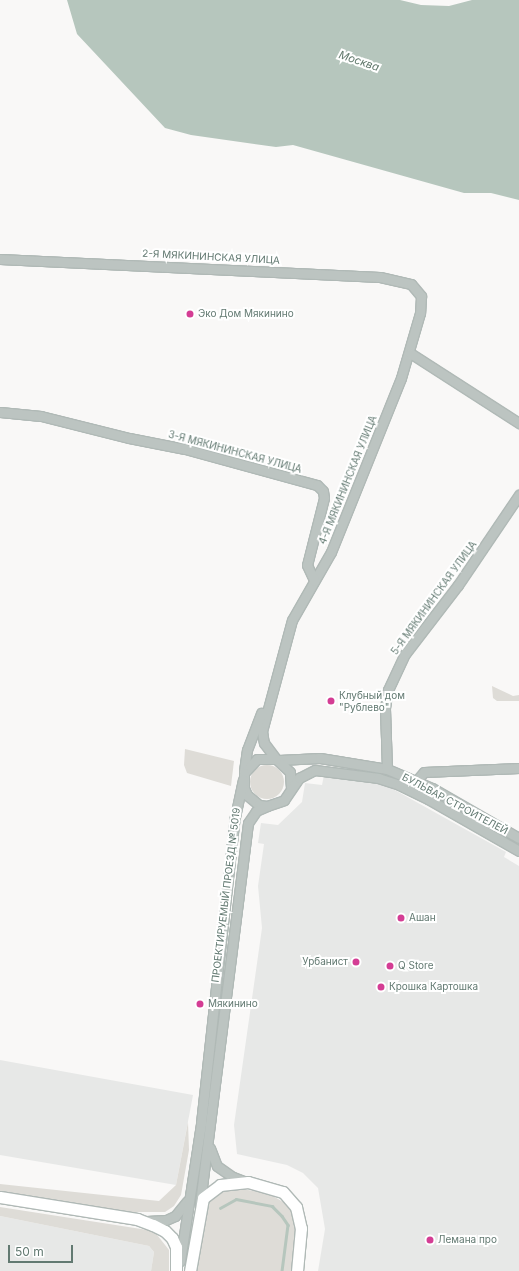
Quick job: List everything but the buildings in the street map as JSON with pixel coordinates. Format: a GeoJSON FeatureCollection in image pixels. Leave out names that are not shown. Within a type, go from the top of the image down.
{"type":"FeatureCollection","features":[{"type":"Feature","properties":{"kind":"main road"},"geometry":{"type":"LineString","coordinates":[[199,1212],[203,1198],[211,1190],[220,1185],[248,1182],[283,1192],[296,1207],[302,1228],[297,1271]]}},
{"type":"Feature","properties":{"kind":"main road"},"geometry":{"type":"LineString","coordinates":[[0,1198],[137,1219],[165,1231],[172,1238],[176,1247],[177,1271]]}},
{"type":"Feature","properties":{"kind":"main road","name":"ПРОЕКТИРУЕМЫЙ ПРОЕЗД № 5019"},"geometry":{"type":"LineString","coordinates":[[190,1271],[199,1212]]}},
{"type":"Feature","properties":{"kind":"street","name":"2-Я МЯКИНИНСКАЯ УЛИЦА"},"geometry":{"type":"LineString","coordinates":[[0,259],[380,277],[401,280],[418,290]]}},
{"type":"Feature","properties":{"kind":"street","name":"4-Я МЯКИНИНСКАЯ УЛИЦА"},"geometry":{"type":"LineString","coordinates":[[278,759],[264,743],[262,731],[292,620],[344,522],[410,353],[422,303],[418,290]]}},
{"type":"Feature","properties":{"kind":"street"},"geometry":{"type":"LineString","coordinates":[[410,353],[519,423]]}},
{"type":"Feature","properties":{"kind":"street","name":"3-Я МЯКИНИНСКАЯ УЛИЦА"},"geometry":{"type":"LineString","coordinates":[[0,412],[41,416],[129,438],[185,449],[317,485],[323,491],[324,498],[307,565],[314,580]]}},
{"type":"Feature","properties":{"kind":"street","name":"5-Я МЯКИНИНСКАЯ УЛИЦА"},"geometry":{"type":"LineString","coordinates":[[387,769],[385,708],[388,690],[405,654],[458,585],[519,495]]}},
{"type":"Feature","properties":{"kind":"street","name":"4-Я МЯКИНИНСКАЯ УЛИЦА"},"geometry":{"type":"LineString","coordinates":[[244,777],[247,750],[277,673]]}},
{"type":"Feature","properties":{"kind":"street","name":"БУЛЬВАР СТРОИТЕЛЕЙ"},"geometry":{"type":"LineString","coordinates":[[244,777],[257,759],[320,758],[387,769],[415,780],[519,838]]}},
{"type":"Feature","properties":{"kind":"street"},"geometry":{"type":"LineString","coordinates":[[278,759],[290,772],[291,788]]}},
{"type":"Feature","properties":{"kind":"street"},"geometry":{"type":"LineString","coordinates":[[411,791],[415,780],[424,772],[519,768]]}},
{"type":"Feature","properties":{"kind":"street","name":"БУЛЬВАР СТРОИТЕЛЕЙ"},"geometry":{"type":"LineString","coordinates":[[267,806],[284,800],[291,788],[310,771],[326,770],[378,778],[411,791],[519,851]]}},
{"type":"Feature","properties":{"kind":"street"},"geometry":{"type":"LineString","coordinates":[[244,777],[247,795],[259,805],[267,806]]}},
{"type":"Feature","properties":{"kind":"street","name":"ПРОЕКТИРУЕМЫЙ ПРОЕЗД № 5019"},"geometry":{"type":"LineString","coordinates":[[177,1271],[201,1123],[235,817],[244,777]]}},
{"type":"Feature","properties":{"kind":"street","name":"ПРОЕКТИРУЕМЫЙ ПРОЕЗД № 5019"},"geometry":{"type":"LineString","coordinates":[[199,1212],[248,823],[256,811],[267,806]]}},
{"type":"Feature","properties":{"kind":"street"},"geometry":{"type":"LineString","coordinates":[[209,1140],[217,1166],[233,1177],[248,1182]]}},
{"type":"Feature","properties":{"kind":"street"},"geometry":{"type":"LineString","coordinates":[[137,1219],[153,1222],[175,1216],[187,1202],[191,1188]]}},
{"type":"Feature","properties":{"kind":"shaded area"},"geometry":{"type":"Polygon","coordinates":[[[492,686],[513,696],[519,695],[519,701],[497,701],[493,698],[492,686]]]}},
{"type":"Feature","properties":{"kind":"shaded area"},"geometry":{"type":"Polygon","coordinates":[[[185,749],[234,761],[231,786],[187,773],[184,765],[185,749]]]}},
{"type":"Feature","properties":{"kind":"shaded area"},"geometry":{"type":"Polygon","coordinates":[[[267,765],[279,770],[284,782],[279,794],[267,799],[255,794],[250,782],[255,770],[267,765]]]}},
{"type":"Feature","properties":{"kind":"shaded area"},"geometry":{"type":"Polygon","coordinates":[[[324,775],[384,784],[506,852],[504,857],[519,866],[519,1271],[318,1271],[325,1229],[318,1188],[303,1173],[287,1165],[237,1154],[234,1125],[262,928],[258,886],[264,844],[258,843],[261,823],[278,825],[302,802],[305,783],[322,785],[324,775]]]}},
{"type":"Feature","properties":{"kind":"shaded area"},"geometry":{"type":"Polygon","coordinates":[[[0,1060],[193,1095],[176,1185],[0,1155],[0,1060]]]}},
{"type":"Feature","properties":{"kind":"shaded area"},"geometry":{"type":"Polygon","coordinates":[[[188,1122],[189,1150],[181,1195],[174,1206],[165,1212],[127,1212],[0,1192],[0,1184],[159,1201],[176,1185],[188,1122]]]}},
{"type":"Feature","properties":{"kind":"shaded area"},"geometry":{"type":"Polygon","coordinates":[[[235,1188],[268,1193],[288,1205],[293,1213],[297,1233],[291,1271],[194,1271],[206,1201],[222,1190],[235,1188]]]}},
{"type":"Feature","properties":{"kind":"shaded area"},"geometry":{"type":"Polygon","coordinates":[[[0,1207],[154,1231],[169,1250],[169,1271],[151,1271],[154,1252],[149,1246],[0,1216],[0,1207]]]}},
{"type":"Feature","properties":{"kind":"shaded area"},"geometry":{"type":"Polygon","coordinates":[[[0,1216],[149,1246],[154,1252],[151,1271],[0,1271],[0,1216]]]}},
{"type":"Feature","properties":{"kind":"water","name":"Москва"},"geometry":{"type":"Polygon","coordinates":[[[67,0],[400,0],[421,5],[449,6],[472,0],[519,0],[519,200],[491,193],[464,193],[293,145],[276,147],[191,135],[165,128],[77,34],[67,0]]]}},
{"type":"Feature","properties":{"kind":"waterway"},"geometry":{"type":"LineString","coordinates":[[220,1208],[236,1199],[272,1206],[282,1216],[288,1225],[282,1271]]}},
{"type":"Feature","properties":{"kind":"place","name":"Эко Дом Мякинино"},"geometry":{"type":"Point","coordinates":[190,314]}},
{"type":"Feature","properties":{"kind":"place","name":"Клубный дом \"Рублево\""},"geometry":{"type":"Point","coordinates":[331,701]}},
{"type":"Feature","properties":{"kind":"place","name":"Ашан"},"geometry":{"type":"Point","coordinates":[401,918]}},
{"type":"Feature","properties":{"kind":"place","name":"Урбанист"},"geometry":{"type":"Point","coordinates":[356,962]}},
{"type":"Feature","properties":{"kind":"place","name":"Q Store"},"geometry":{"type":"Point","coordinates":[390,966]}},
{"type":"Feature","properties":{"kind":"place","name":"Крошка Картошка"},"geometry":{"type":"Point","coordinates":[381,987]}},
{"type":"Feature","properties":{"kind":"place","name":"Мякинино"},"geometry":{"type":"Point","coordinates":[200,1004]}},
{"type":"Feature","properties":{"kind":"place","name":"Лемана про"},"geometry":{"type":"Point","coordinates":[430,1240]}}]}
